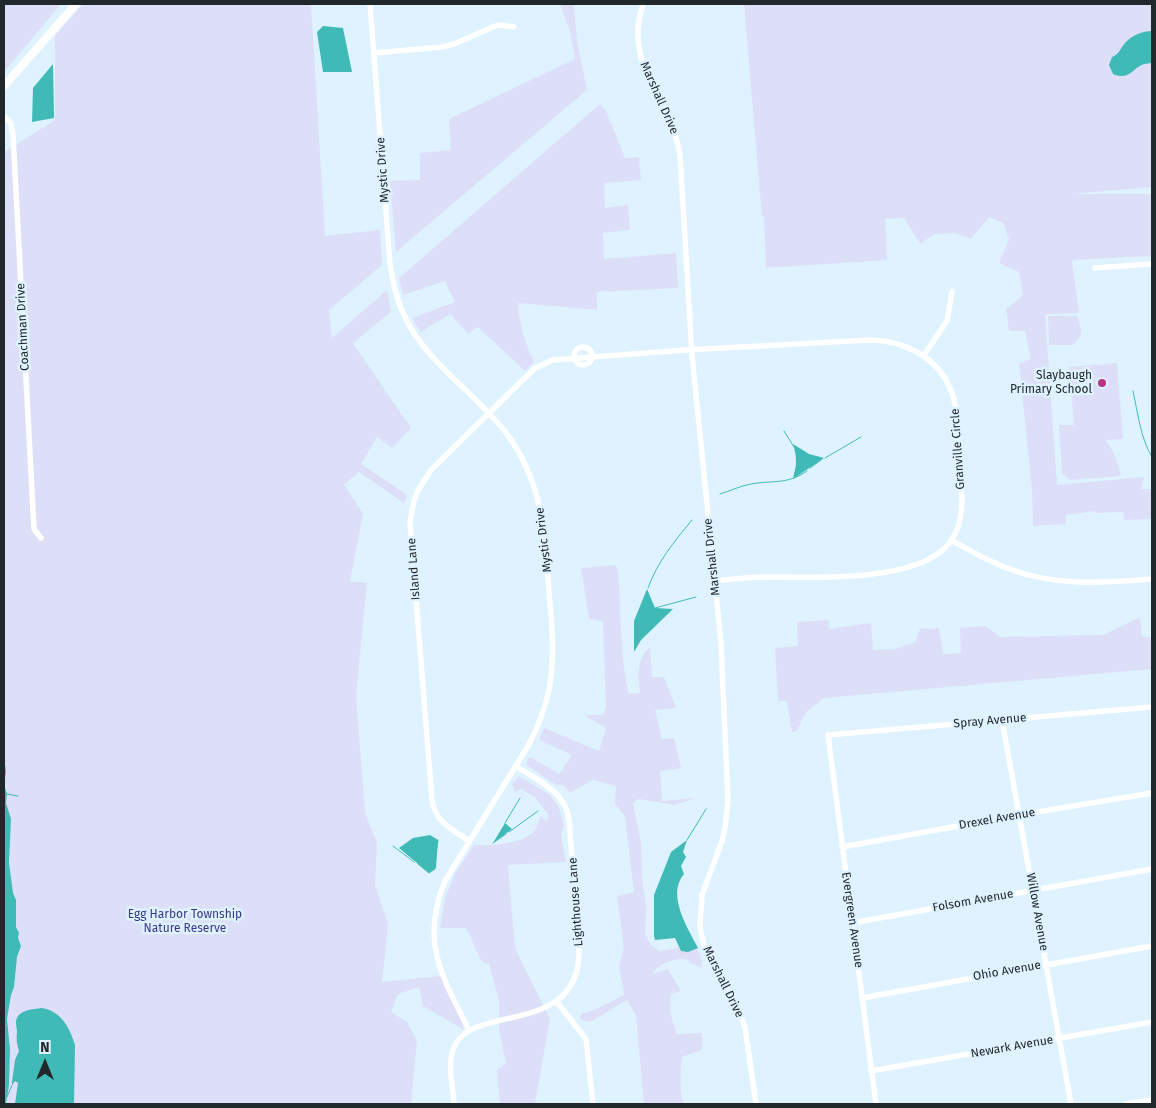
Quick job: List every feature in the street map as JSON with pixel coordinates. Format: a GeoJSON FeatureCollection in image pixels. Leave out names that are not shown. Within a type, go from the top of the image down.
{"type":"FeatureCollection","features":[{"type":"Feature","properties":{"kind":"main road"},"geometry":{"type":"LineString","coordinates":[[4,86],[76,4]]}},
{"type":"Feature","properties":{"kind":"street","name":"Mystic Drive"},"geometry":{"type":"LineString","coordinates":[[370,4],[389,255],[395,292],[404,316],[415,335],[430,354],[490,413],[515,445],[535,487],[544,526],[553,652],[549,690],[534,736],[517,767],[454,865],[440,893],[435,919],[434,937],[442,974],[470,1030]]}},
{"type":"Feature","properties":{"kind":"street","name":"Marshall Drive"},"geometry":{"type":"LineString","coordinates":[[643,4],[638,32],[640,56],[648,78],[673,127],[680,155],[692,349],[721,643],[728,808],[722,841],[702,895],[700,926],[703,942],[709,957],[734,1000],[745,1027],[756,1104]]}},
{"type":"Feature","properties":{"kind":"street"},"geometry":{"type":"LineString","coordinates":[[374,53],[442,47],[454,44],[498,25],[514,27]]}},
{"type":"Feature","properties":{"kind":"street","name":"Coachman Drive"},"geometry":{"type":"LineString","coordinates":[[4,116],[10,124],[13,134],[34,529],[41,538]]}},
{"type":"Feature","properties":{"kind":"street"},"geometry":{"type":"LineString","coordinates":[[1095,268],[1152,264]]}},
{"type":"Feature","properties":{"kind":"street"},"geometry":{"type":"LineString","coordinates":[[924,355],[947,321],[952,292]]}},
{"type":"Feature","properties":{"kind":"street","name":"Granville Circle"},"geometry":{"type":"LineString","coordinates":[[692,349],[877,340],[903,344],[924,355],[934,364],[946,382],[955,406],[962,510],[958,527],[951,540],[938,554],[922,563],[882,573],[818,578],[757,577],[715,581]]}},
{"type":"Feature","properties":{"kind":"street","name":"Island Lane"},"geometry":{"type":"LineString","coordinates":[[583,347],[590,351],[592,357],[590,362],[584,365],[578,364],[574,357],[575,351],[583,347]]}},
{"type":"Feature","properties":{"kind":"street","name":"Island Lane"},"geometry":{"type":"LineString","coordinates":[[592,357],[692,349]]}},
{"type":"Feature","properties":{"kind":"street","name":"Island Lane"},"geometry":{"type":"LineString","coordinates":[[469,841],[442,822],[436,815],[432,805],[411,518],[417,492],[431,470],[539,365],[552,360],[574,357]]}},
{"type":"Feature","properties":{"kind":"street"},"geometry":{"type":"LineString","coordinates":[[951,540],[1006,568],[1043,579],[1092,583],[1152,579]]}},
{"type":"Feature","properties":{"kind":"street","name":"Spray Avenue"},"geometry":{"type":"LineString","coordinates":[[828,735],[1152,707]]}},
{"type":"Feature","properties":{"kind":"street","name":"Willow Avenue"},"geometry":{"type":"LineString","coordinates":[[1002,720],[1071,1104]]}},
{"type":"Feature","properties":{"kind":"street","name":"Evergreen Avenue"},"geometry":{"type":"LineString","coordinates":[[828,735],[876,1104]]}},
{"type":"Feature","properties":{"kind":"street","name":"Lighthouse Lane"},"geometry":{"type":"LineString","coordinates":[[470,1030],[539,1010],[556,1001],[572,981],[580,956],[568,815],[558,795],[517,767]]}},
{"type":"Feature","properties":{"kind":"street","name":"Drexel Avenue"},"geometry":{"type":"LineString","coordinates":[[842,847],[1152,793]]}},
{"type":"Feature","properties":{"kind":"street","name":"Folsom Avenue"},"geometry":{"type":"LineString","coordinates":[[852,923],[1152,869]]}},
{"type":"Feature","properties":{"kind":"street","name":"Ohio Avenue"},"geometry":{"type":"LineString","coordinates":[[862,998],[1152,946]]}},
{"type":"Feature","properties":{"kind":"street"},"geometry":{"type":"LineString","coordinates":[[556,1001],[586,1039],[593,1104]]}},
{"type":"Feature","properties":{"kind":"street","name":"Newark Avenue"},"geometry":{"type":"LineString","coordinates":[[871,1071],[1152,1022]]}},
{"type":"Feature","properties":{"kind":"street"},"geometry":{"type":"LineString","coordinates":[[454,1104],[451,1054],[458,1038],[470,1030]]}},
{"type":"Feature","properties":{"kind":"street"},"geometry":{"type":"LineString","coordinates":[[1126,1104],[1152,1100]]}},
{"type":"Feature","properties":{"kind":"green space"},"geometry":{"type":"Polygon","coordinates":[[[4,4],[61,4],[4,72],[4,4]]]}},
{"type":"Feature","properties":{"kind":"green space","name":"Egg Harbor Township Nature Reserve"},"geometry":{"type":"Polygon","coordinates":[[[83,4],[311,4],[325,236],[380,230],[382,265],[329,310],[332,338],[387,290],[391,312],[353,343],[411,428],[392,448],[377,437],[361,464],[407,495],[404,503],[359,472],[344,485],[363,513],[350,581],[367,583],[356,695],[365,813],[377,843],[375,885],[388,924],[382,982],[442,976],[456,1004],[464,1030],[423,1006],[419,987],[398,994],[391,1012],[407,1022],[417,1040],[411,1104],[4,1104],[4,152],[55,120],[55,36],[83,4]]]}},
{"type":"Feature","properties":{"kind":"green space"},"geometry":{"type":"Polygon","coordinates":[[[560,4],[574,4],[577,42],[587,90],[396,252],[390,181],[420,180],[420,153],[451,150],[449,119],[575,59],[570,31],[560,4]]]}},
{"type":"Feature","properties":{"kind":"green space"},"geometry":{"type":"Polygon","coordinates":[[[744,4],[1152,4],[1152,187],[1072,194],[1152,194],[1152,256],[1072,260],[1079,313],[1045,314],[1057,485],[1144,477],[1141,489],[1152,489],[1152,519],[1124,520],[1123,512],[1096,513],[1095,511],[1066,515],[1066,524],[1033,526],[1032,489],[1019,363],[1031,359],[1025,331],[1009,331],[1006,309],[1023,295],[1019,272],[999,263],[1009,239],[1003,223],[989,217],[971,239],[955,233],[934,234],[920,244],[904,218],[885,219],[887,260],[766,268],[764,216],[762,216],[744,4]]]}},
{"type":"Feature","properties":{"kind":"green space"},"geometry":{"type":"Polygon","coordinates":[[[600,104],[606,111],[625,158],[639,157],[641,180],[604,183],[605,208],[628,205],[630,230],[603,233],[604,259],[676,253],[678,288],[597,292],[597,310],[518,303],[523,334],[534,362],[525,371],[478,327],[468,334],[450,314],[421,332],[412,318],[455,302],[445,281],[403,295],[399,278],[600,104]]]}},
{"type":"Feature","properties":{"kind":"green space"},"geometry":{"type":"Polygon","coordinates":[[[1048,316],[1077,316],[1081,332],[1073,345],[1049,345],[1048,316]]]}},
{"type":"Feature","properties":{"kind":"green space"},"geometry":{"type":"Polygon","coordinates":[[[1117,363],[1123,439],[1106,440],[1119,466],[1121,476],[1070,480],[1062,473],[1059,425],[1074,425],[1069,367],[1117,363]]]}},
{"type":"Feature","properties":{"kind":"green space"},"geometry":{"type":"Polygon","coordinates":[[[616,565],[618,571],[623,661],[629,694],[640,693],[640,663],[645,652],[650,647],[652,677],[664,677],[676,708],[655,710],[662,739],[674,738],[681,768],[660,771],[662,801],[695,798],[675,805],[639,799],[633,803],[641,844],[642,879],[646,907],[645,933],[650,944],[659,951],[673,949],[692,940],[701,956],[702,968],[690,963],[688,960],[678,959],[663,964],[652,974],[668,969],[681,991],[671,994],[670,1012],[677,1034],[702,1033],[702,1050],[682,1057],[680,1087],[684,1104],[644,1104],[636,1015],[627,1000],[588,1022],[580,1019],[581,1014],[594,1010],[624,995],[619,965],[624,949],[617,896],[634,892],[625,817],[615,803],[616,786],[593,780],[570,793],[563,785],[556,785],[527,765],[530,757],[559,774],[572,755],[539,740],[544,728],[599,751],[606,728],[585,716],[603,714],[606,708],[603,621],[589,619],[581,568],[616,565]]]}},
{"type":"Feature","properties":{"kind":"green space"},"geometry":{"type":"Polygon","coordinates":[[[1140,617],[1142,636],[1152,638],[1152,669],[824,698],[806,712],[797,731],[792,732],[787,701],[778,701],[775,648],[798,646],[797,622],[829,620],[829,629],[871,623],[873,650],[895,649],[915,642],[920,629],[939,628],[943,654],[961,653],[960,628],[986,626],[1000,637],[1103,635],[1140,617]]]}},
{"type":"Feature","properties":{"kind":"green space"},"geometry":{"type":"Polygon","coordinates":[[[519,776],[550,795],[559,808],[564,825],[561,835],[566,862],[508,865],[515,948],[550,1019],[535,1104],[500,1104],[497,1070],[506,1063],[499,1030],[499,1000],[489,964],[482,962],[466,928],[440,928],[445,898],[456,872],[474,845],[497,844],[523,839],[535,830],[541,816],[547,822],[548,814],[535,797],[521,789],[515,792],[512,784],[519,776]]]}},
{"type":"Feature","properties":{"kind":"shaded area"},"geometry":{"type":"Polygon","coordinates":[[[323,26],[343,28],[352,72],[323,72],[317,32],[323,26]]]}},
{"type":"Feature","properties":{"kind":"shaded area"},"geometry":{"type":"Polygon","coordinates":[[[1152,31],[1152,63],[1144,64],[1127,75],[1119,76],[1113,74],[1109,65],[1112,57],[1132,37],[1152,31]]]}},
{"type":"Feature","properties":{"kind":"shaded area"},"geometry":{"type":"Polygon","coordinates":[[[53,64],[54,118],[32,122],[33,88],[53,64]]]}},
{"type":"Feature","properties":{"kind":"shaded area"},"geometry":{"type":"Polygon","coordinates":[[[793,444],[809,454],[824,458],[793,479],[796,462],[793,444]]]}},
{"type":"Feature","properties":{"kind":"shaded area"},"geometry":{"type":"Polygon","coordinates":[[[647,589],[655,608],[673,609],[641,640],[634,652],[634,621],[647,589]]]}},
{"type":"Feature","properties":{"kind":"shaded area"},"geometry":{"type":"Polygon","coordinates":[[[4,758],[6,771],[4,785],[4,758]]]}},
{"type":"Feature","properties":{"kind":"shaded area"},"geometry":{"type":"Polygon","coordinates":[[[4,785],[7,794],[6,803],[11,819],[9,863],[13,893],[16,900],[16,927],[21,946],[17,957],[14,987],[7,1019],[10,1049],[9,1085],[6,1104],[4,1104],[4,785]]]}},
{"type":"Feature","properties":{"kind":"shaded area"},"geometry":{"type":"Polygon","coordinates":[[[505,823],[512,829],[493,843],[505,823]]]}},
{"type":"Feature","properties":{"kind":"shaded area"},"geometry":{"type":"Polygon","coordinates":[[[430,835],[438,840],[436,868],[429,873],[399,848],[413,838],[430,835]]]}},
{"type":"Feature","properties":{"kind":"shaded area"},"geometry":{"type":"Polygon","coordinates":[[[687,840],[683,852],[686,857],[681,866],[684,874],[679,882],[677,892],[680,911],[698,948],[688,952],[681,951],[675,938],[655,940],[654,936],[654,895],[671,852],[687,840]]]}},
{"type":"Feature","properties":{"kind":"shaded area"},"geometry":{"type":"Polygon","coordinates":[[[42,1008],[49,1010],[64,1021],[75,1045],[74,1104],[15,1104],[18,1083],[15,1081],[12,1085],[12,1082],[15,1060],[19,1051],[17,1044],[17,1019],[19,1015],[26,1011],[42,1008]]]}},
{"type":"Feature","properties":{"kind":"waterway"},"geometry":{"type":"LineString","coordinates":[[1133,391],[1142,433],[1152,457]]}},
{"type":"Feature","properties":{"kind":"waterway"},"geometry":{"type":"LineString","coordinates":[[784,431],[794,447]]}},
{"type":"Feature","properties":{"kind":"waterway"},"geometry":{"type":"LineString","coordinates":[[825,458],[861,437]]}},
{"type":"Feature","properties":{"kind":"waterway"},"geometry":{"type":"LineString","coordinates":[[810,468],[821,460]]}},
{"type":"Feature","properties":{"kind":"waterway"},"geometry":{"type":"LineString","coordinates":[[794,476],[796,468]]}},
{"type":"Feature","properties":{"kind":"waterway"},"geometry":{"type":"LineString","coordinates":[[720,494],[751,484],[786,480],[807,471]]}},
{"type":"Feature","properties":{"kind":"waterway"},"geometry":{"type":"LineString","coordinates":[[648,588],[661,561],[692,520]]}},
{"type":"Feature","properties":{"kind":"waterway"},"geometry":{"type":"LineString","coordinates":[[655,608],[696,597]]}},
{"type":"Feature","properties":{"kind":"waterway"},"geometry":{"type":"LineString","coordinates":[[7,794],[18,796]]}},
{"type":"Feature","properties":{"kind":"waterway"},"geometry":{"type":"LineString","coordinates":[[505,823],[520,798]]}},
{"type":"Feature","properties":{"kind":"waterway"},"geometry":{"type":"LineString","coordinates":[[687,840],[706,809]]}},
{"type":"Feature","properties":{"kind":"waterway"},"geometry":{"type":"LineString","coordinates":[[509,832],[538,811]]}},
{"type":"Feature","properties":{"kind":"waterway"},"geometry":{"type":"LineString","coordinates":[[493,843],[506,834]]}},
{"type":"Feature","properties":{"kind":"waterway"},"geometry":{"type":"LineString","coordinates":[[437,848],[438,840]]}},
{"type":"Feature","properties":{"kind":"waterway"},"geometry":{"type":"LineString","coordinates":[[393,846],[414,862]]}},
{"type":"Feature","properties":{"kind":"waterway"},"geometry":{"type":"LineString","coordinates":[[418,864],[429,873],[435,869]]}},
{"type":"Feature","properties":{"kind":"waterway"},"geometry":{"type":"LineString","coordinates":[[7,1097],[12,1085]]}},
{"type":"Feature","properties":{"kind":"place","name":"Slaybaugh Primary School"},"geometry":{"type":"Point","coordinates":[1102,383]}}]}
